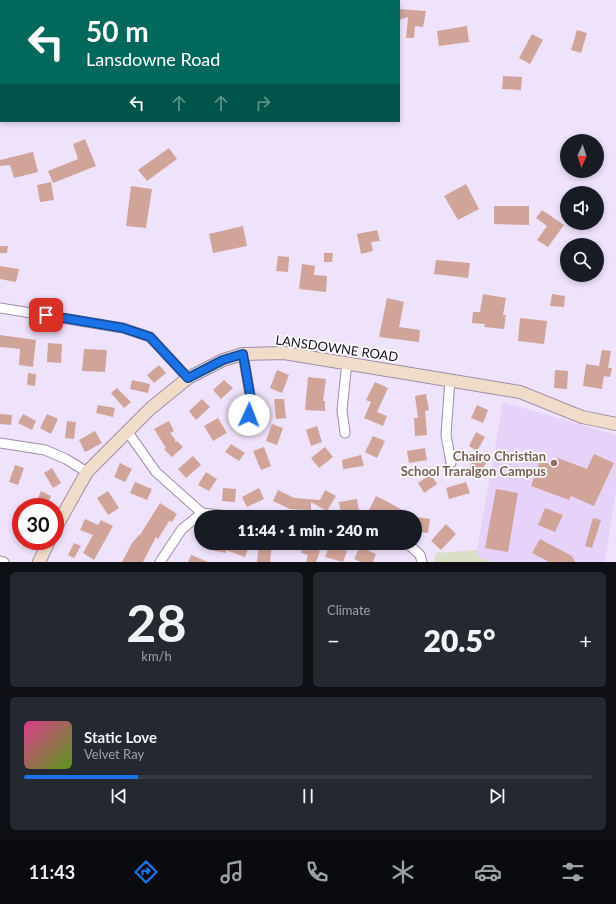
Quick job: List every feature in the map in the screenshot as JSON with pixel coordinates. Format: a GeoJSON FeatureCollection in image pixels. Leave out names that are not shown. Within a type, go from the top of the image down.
{"type":"FeatureCollection","features":[{"type":"Feature","properties":{"kind":"street"},"geometry":{"type":"LineString","coordinates":[[0,308],[123,328],[150,337],[188,378]]}},
{"type":"Feature","properties":{"kind":"street","name":"LANSDOWNE ROAD"},"geometry":{"type":"LineString","coordinates":[[64,513],[87,472],[127,431],[188,378],[223,360],[243,354],[284,353],[347,362],[520,392],[582,417],[616,424]]}},
{"type":"Feature","properties":{"kind":"street"},"geometry":{"type":"LineString","coordinates":[[243,354],[252,406],[247,424]]}},
{"type":"Feature","properties":{"kind":"street"},"geometry":{"type":"LineString","coordinates":[[345,433],[342,410],[347,362]]}},
{"type":"Feature","properties":{"kind":"street"},"geometry":{"type":"LineString","coordinates":[[450,380],[446,435],[451,463]]}},
{"type":"Feature","properties":{"kind":"street"},"geometry":{"type":"LineString","coordinates":[[127,431],[156,472],[199,510]]}},
{"type":"Feature","properties":{"kind":"street"},"geometry":{"type":"LineString","coordinates":[[0,443],[45,450],[66,459],[87,472]]}},
{"type":"Feature","properties":{"kind":"street"},"geometry":{"type":"LineString","coordinates":[[160,562],[182,529],[194,519]]}},
{"type":"Feature","properties":{"kind":"street"},"geometry":{"type":"LineString","coordinates":[[39,562],[45,550]]}},
{"type":"Feature","properties":{"kind":"street"},"geometry":{"type":"LineString","coordinates":[[415,550],[420,555],[422,562]]}},
{"type":"Feature","properties":{"kind":"street"},"geometry":{"type":"LineString","coordinates":[[0,561],[4,562]]}},
{"type":"Feature","properties":{"kind":"shaded area","name":"Chairo Christian School Traralgon Campus"},"geometry":{"type":"Polygon","coordinates":[[[503,402],[616,435],[616,491],[605,562],[493,562],[476,556],[503,402]]]}},
{"type":"Feature","properties":{"kind":"green space"},"geometry":{"type":"Polygon","coordinates":[[[477,550],[477,556],[493,562],[434,562],[436,553],[477,550]]]}},
{"type":"Feature","properties":{"kind":"building"},"geometry":{"type":"Polygon","coordinates":[[[400,9],[426,11],[423,27],[415,26],[414,38],[406,38],[408,17],[400,20],[400,9]]]}},
{"type":"Feature","properties":{"kind":"building"},"geometry":{"type":"Polygon","coordinates":[[[467,26],[469,42],[439,46],[437,31],[467,26]]]}},
{"type":"Feature","properties":{"kind":"building"},"geometry":{"type":"Polygon","coordinates":[[[577,30],[587,33],[581,53],[571,50],[577,30]]]}},
{"type":"Feature","properties":{"kind":"building"},"geometry":{"type":"Polygon","coordinates":[[[532,34],[543,40],[530,64],[519,58],[532,34]]]}},
{"type":"Feature","properties":{"kind":"building"},"geometry":{"type":"Polygon","coordinates":[[[503,76],[522,77],[521,90],[502,89],[503,76]]]}},
{"type":"Feature","properties":{"kind":"building"},"geometry":{"type":"Polygon","coordinates":[[[85,139],[96,166],[53,183],[48,171],[78,159],[73,144],[85,139]]]}},
{"type":"Feature","properties":{"kind":"building"},"geometry":{"type":"Polygon","coordinates":[[[169,148],[177,159],[147,181],[138,170],[169,148]]]}},
{"type":"Feature","properties":{"kind":"building"},"geometry":{"type":"Polygon","coordinates":[[[33,152],[38,172],[14,178],[10,165],[0,166],[0,160],[33,152]]]}},
{"type":"Feature","properties":{"kind":"building"},"geometry":{"type":"Polygon","coordinates":[[[51,182],[54,200],[40,202],[37,185],[51,182]]]}},
{"type":"Feature","properties":{"kind":"building"},"geometry":{"type":"Polygon","coordinates":[[[466,184],[479,209],[458,220],[444,196],[466,184]]]}},
{"type":"Feature","properties":{"kind":"building"},"geometry":{"type":"Polygon","coordinates":[[[131,186],[152,189],[146,228],[126,226],[131,186]]]}},
{"type":"Feature","properties":{"kind":"building"},"geometry":{"type":"Polygon","coordinates":[[[494,206],[529,206],[529,225],[494,224],[494,206]]]}},
{"type":"Feature","properties":{"kind":"building"},"geometry":{"type":"Polygon","coordinates":[[[542,210],[560,222],[560,230],[548,247],[537,240],[547,226],[536,218],[542,210]]]}},
{"type":"Feature","properties":{"kind":"building"},"geometry":{"type":"Polygon","coordinates":[[[243,226],[247,246],[213,253],[209,234],[243,226]]]}},
{"type":"Feature","properties":{"kind":"building"},"geometry":{"type":"Polygon","coordinates":[[[377,230],[380,241],[371,242],[373,251],[361,254],[357,234],[377,230]]]}},
{"type":"Feature","properties":{"kind":"building"},"geometry":{"type":"Polygon","coordinates":[[[0,246],[8,246],[7,253],[0,253],[0,246]]]}},
{"type":"Feature","properties":{"kind":"building"},"geometry":{"type":"Polygon","coordinates":[[[324,253],[333,253],[332,262],[324,262],[324,253]]]}},
{"type":"Feature","properties":{"kind":"building"},"geometry":{"type":"Polygon","coordinates":[[[278,256],[289,257],[288,272],[276,271],[278,256]]]}},
{"type":"Feature","properties":{"kind":"building"},"geometry":{"type":"Polygon","coordinates":[[[436,260],[470,263],[468,278],[434,274],[436,260]]]}},
{"type":"Feature","properties":{"kind":"building"},"geometry":{"type":"Polygon","coordinates":[[[302,264],[315,266],[314,275],[327,276],[326,292],[299,289],[302,264]]]}},
{"type":"Feature","properties":{"kind":"building"},"geometry":{"type":"Polygon","coordinates":[[[0,266],[19,269],[16,282],[0,279],[0,266]]]}},
{"type":"Feature","properties":{"kind":"building"},"geometry":{"type":"Polygon","coordinates":[[[483,294],[506,298],[503,315],[506,315],[504,329],[484,327],[485,324],[472,323],[473,312],[480,312],[483,294]]]}},
{"type":"Feature","properties":{"kind":"building"},"geometry":{"type":"Polygon","coordinates":[[[552,294],[565,296],[564,307],[550,306],[552,294]]]}},
{"type":"Feature","properties":{"kind":"building"},"geometry":{"type":"Polygon","coordinates":[[[387,298],[404,302],[399,327],[420,330],[419,342],[379,337],[387,298]]]}},
{"type":"Feature","properties":{"kind":"building"},"geometry":{"type":"Polygon","coordinates":[[[520,318],[547,321],[544,344],[518,341],[520,318]]]}},
{"type":"Feature","properties":{"kind":"building"},"geometry":{"type":"Polygon","coordinates":[[[0,335],[36,340],[33,367],[19,365],[20,349],[0,347],[0,335]]]}},
{"type":"Feature","properties":{"kind":"building"},"geometry":{"type":"Polygon","coordinates":[[[48,343],[62,344],[61,363],[47,362],[48,343]]]}},
{"type":"Feature","properties":{"kind":"building"},"geometry":{"type":"Polygon","coordinates":[[[84,349],[107,350],[105,372],[82,371],[84,349]]]}},
{"type":"Feature","properties":{"kind":"building"},"geometry":{"type":"Polygon","coordinates":[[[602,350],[611,351],[608,368],[612,368],[610,377],[604,376],[602,389],[583,386],[586,364],[599,366],[602,350]]]}},
{"type":"Feature","properties":{"kind":"building"},"geometry":{"type":"Polygon","coordinates":[[[159,365],[166,373],[154,383],[147,375],[159,365]]]}},
{"type":"Feature","properties":{"kind":"building"},"geometry":{"type":"Polygon","coordinates":[[[277,370],[289,375],[282,393],[270,388],[277,370]]]}},
{"type":"Feature","properties":{"kind":"building"},"geometry":{"type":"Polygon","coordinates":[[[555,370],[568,371],[567,389],[554,388],[555,370]]]}},
{"type":"Feature","properties":{"kind":"building"},"geometry":{"type":"Polygon","coordinates":[[[28,373],[36,374],[35,386],[27,385],[28,373]]]}},
{"type":"Feature","properties":{"kind":"building"},"geometry":{"type":"Polygon","coordinates":[[[308,377],[326,379],[323,401],[325,401],[325,411],[305,410],[308,377]]]}},
{"type":"Feature","properties":{"kind":"building"},"geometry":{"type":"Polygon","coordinates":[[[132,380],[150,384],[148,393],[130,389],[132,380]]]}},
{"type":"Feature","properties":{"kind":"building"},"geometry":{"type":"Polygon","coordinates":[[[224,380],[233,388],[221,399],[213,390],[224,380]]]}},
{"type":"Feature","properties":{"kind":"building"},"geometry":{"type":"Polygon","coordinates":[[[375,382],[388,388],[377,412],[387,416],[383,426],[364,418],[371,402],[366,400],[375,382]]]}},
{"type":"Feature","properties":{"kind":"building"},"geometry":{"type":"Polygon","coordinates":[[[117,388],[131,402],[124,408],[111,393],[117,388]]]}},
{"type":"Feature","properties":{"kind":"building"},"geometry":{"type":"Polygon","coordinates":[[[426,394],[429,410],[425,411],[427,435],[415,436],[414,418],[418,418],[415,396],[426,394]]]}},
{"type":"Feature","properties":{"kind":"building"},"geometry":{"type":"Polygon","coordinates":[[[202,399],[210,407],[196,420],[189,411],[202,399]]]}},
{"type":"Feature","properties":{"kind":"building"},"geometry":{"type":"Polygon","coordinates":[[[274,399],[284,399],[286,418],[276,419],[274,399]]]}},
{"type":"Feature","properties":{"kind":"building"},"geometry":{"type":"Polygon","coordinates":[[[98,405],[115,408],[113,417],[96,413],[98,405]]]}},
{"type":"Feature","properties":{"kind":"building"},"geometry":{"type":"Polygon","coordinates":[[[477,405],[488,410],[483,423],[471,418],[477,405]]]}},
{"type":"Feature","properties":{"kind":"building"},"geometry":{"type":"Polygon","coordinates":[[[0,414],[12,415],[11,425],[0,424],[0,414]]]}},
{"type":"Feature","properties":{"kind":"building"},"geometry":{"type":"Polygon","coordinates":[[[23,414],[36,421],[32,430],[18,423],[23,414]]]}},
{"type":"Feature","properties":{"kind":"building"},"geometry":{"type":"Polygon","coordinates":[[[47,414],[58,419],[51,434],[40,428],[47,414]]]}},
{"type":"Feature","properties":{"kind":"building"},"geometry":{"type":"Polygon","coordinates":[[[218,418],[227,433],[213,441],[204,426],[218,418]]]}},
{"type":"Feature","properties":{"kind":"building"},"geometry":{"type":"Polygon","coordinates":[[[67,421],[76,422],[74,439],[65,438],[67,421]]]}},
{"type":"Feature","properties":{"kind":"building"},"geometry":{"type":"Polygon","coordinates":[[[169,421],[174,431],[170,433],[175,439],[175,442],[177,441],[183,447],[172,457],[164,449],[166,448],[154,429],[169,421]]]}},
{"type":"Feature","properties":{"kind":"building"},"geometry":{"type":"Polygon","coordinates":[[[272,424],[283,428],[277,445],[266,441],[272,424]]]}},
{"type":"Feature","properties":{"kind":"building"},"geometry":{"type":"Polygon","coordinates":[[[317,426],[322,442],[311,446],[306,430],[317,426]]]}},
{"type":"Feature","properties":{"kind":"building"},"geometry":{"type":"Polygon","coordinates":[[[95,431],[102,443],[85,452],[79,440],[95,431]]]}},
{"type":"Feature","properties":{"kind":"building"},"geometry":{"type":"Polygon","coordinates":[[[476,432],[485,437],[477,451],[469,446],[476,432]]]}},
{"type":"Feature","properties":{"kind":"building"},"geometry":{"type":"Polygon","coordinates":[[[373,436],[385,441],[377,458],[365,452],[373,436]]]}},
{"type":"Feature","properties":{"kind":"building"},"geometry":{"type":"Polygon","coordinates":[[[231,444],[245,453],[239,461],[225,452],[231,444]]]}},
{"type":"Feature","properties":{"kind":"building"},"geometry":{"type":"Polygon","coordinates":[[[264,447],[271,466],[261,470],[253,451],[264,447]]]}},
{"type":"Feature","properties":{"kind":"building"},"geometry":{"type":"Polygon","coordinates":[[[325,447],[333,457],[319,468],[311,458],[325,447]]]}},
{"type":"Feature","properties":{"kind":"building"},"geometry":{"type":"Polygon","coordinates":[[[425,448],[427,460],[409,463],[407,451],[425,448]]]}},
{"type":"Feature","properties":{"kind":"building"},"geometry":{"type":"Polygon","coordinates":[[[594,454],[614,463],[594,506],[571,496],[569,500],[531,486],[540,461],[555,466],[558,458],[587,469],[594,454]]]}},
{"type":"Feature","properties":{"kind":"building"},"geometry":{"type":"Polygon","coordinates":[[[361,455],[364,466],[343,469],[342,460],[361,455]]]}},
{"type":"Feature","properties":{"kind":"building"},"geometry":{"type":"Polygon","coordinates":[[[476,455],[487,461],[478,477],[467,471],[476,455]]]}},
{"type":"Feature","properties":{"kind":"building"},"geometry":{"type":"Polygon","coordinates":[[[193,456],[201,465],[186,478],[178,469],[193,456]]]}},
{"type":"Feature","properties":{"kind":"building"},"geometry":{"type":"Polygon","coordinates":[[[120,463],[132,469],[125,482],[114,477],[120,463]]]}},
{"type":"Feature","properties":{"kind":"building"},"geometry":{"type":"Polygon","coordinates":[[[15,465],[24,468],[18,485],[9,482],[15,465]]]}},
{"type":"Feature","properties":{"kind":"building"},"geometry":{"type":"Polygon","coordinates":[[[52,468],[61,483],[53,488],[44,473],[52,468]]]}},
{"type":"Feature","properties":{"kind":"building"},"geometry":{"type":"Polygon","coordinates":[[[206,472],[217,479],[209,491],[198,485],[206,472]]]}},
{"type":"Feature","properties":{"kind":"building"},"geometry":{"type":"Polygon","coordinates":[[[431,474],[437,484],[424,493],[418,483],[431,474]]]}},
{"type":"Feature","properties":{"kind":"building"},"geometry":{"type":"Polygon","coordinates":[[[135,482],[152,489],[147,500],[130,493],[135,482]]]}},
{"type":"Feature","properties":{"kind":"building"},"geometry":{"type":"Polygon","coordinates":[[[466,482],[470,493],[449,499],[446,488],[466,482]]]}},
{"type":"Feature","properties":{"kind":"building"},"geometry":{"type":"Polygon","coordinates":[[[223,488],[236,489],[235,502],[222,501],[223,488]]]}},
{"type":"Feature","properties":{"kind":"building"},"geometry":{"type":"Polygon","coordinates":[[[259,488],[264,499],[247,507],[242,497],[259,488]]]}},
{"type":"Feature","properties":{"kind":"building"},"geometry":{"type":"Polygon","coordinates":[[[496,489],[518,493],[508,552],[485,548],[496,489]]]}},
{"type":"Feature","properties":{"kind":"building"},"geometry":{"type":"Polygon","coordinates":[[[278,490],[294,498],[320,500],[325,490],[336,496],[328,510],[311,502],[311,510],[290,509],[273,501],[278,490]]]}},
{"type":"Feature","properties":{"kind":"building"},"geometry":{"type":"Polygon","coordinates":[[[41,491],[51,496],[50,498],[38,498],[41,491]]]}},
{"type":"Feature","properties":{"kind":"building"},"geometry":{"type":"Polygon","coordinates":[[[108,491],[119,508],[108,515],[97,498],[108,491]]]}},
{"type":"Feature","properties":{"kind":"building"},"geometry":{"type":"Polygon","coordinates":[[[376,496],[402,510],[369,510],[376,496]]]}},
{"type":"Feature","properties":{"kind":"building"},"geometry":{"type":"Polygon","coordinates":[[[357,499],[359,510],[340,510],[339,502],[357,499]]]}},
{"type":"Feature","properties":{"kind":"building"},"geometry":{"type":"Polygon","coordinates":[[[160,503],[177,514],[172,522],[169,521],[158,539],[156,537],[143,562],[122,562],[132,543],[140,535],[160,503]]]}},
{"type":"Feature","properties":{"kind":"building"},"geometry":{"type":"Polygon","coordinates":[[[545,508],[563,515],[555,532],[538,525],[545,508]]]}},
{"type":"Feature","properties":{"kind":"building"},"geometry":{"type":"Polygon","coordinates":[[[422,518],[430,519],[428,533],[422,532],[422,518]]]}},
{"type":"Feature","properties":{"kind":"building"},"geometry":{"type":"Polygon","coordinates":[[[593,518],[601,520],[592,548],[585,546],[593,518]]]}},
{"type":"Feature","properties":{"kind":"building"},"geometry":{"type":"Polygon","coordinates":[[[85,519],[98,525],[101,520],[113,526],[94,560],[83,553],[93,535],[80,530],[85,519]]]}},
{"type":"Feature","properties":{"kind":"building"},"geometry":{"type":"Polygon","coordinates":[[[446,524],[456,534],[441,550],[431,541],[446,524]]]}},
{"type":"Feature","properties":{"kind":"building"},"geometry":{"type":"Polygon","coordinates":[[[540,539],[572,556],[575,562],[549,562],[532,553],[540,539]]]}},
{"type":"Feature","properties":{"kind":"building"},"geometry":{"type":"Polygon","coordinates":[[[74,543],[81,546],[74,558],[68,555],[74,543]]]}},
{"type":"Feature","properties":{"kind":"building"},"geometry":{"type":"Polygon","coordinates":[[[211,550],[226,550],[226,553],[211,550]]]}},
{"type":"Feature","properties":{"kind":"building"},"geometry":{"type":"Polygon","coordinates":[[[226,550],[248,550],[245,557],[226,550]]]}},
{"type":"Feature","properties":{"kind":"building"},"geometry":{"type":"Polygon","coordinates":[[[258,550],[271,550],[270,562],[257,562],[258,550]]]}},
{"type":"Feature","properties":{"kind":"building"},"geometry":{"type":"Polygon","coordinates":[[[302,550],[320,551],[316,562],[306,562],[308,555],[301,553],[302,550]]]}},
{"type":"Feature","properties":{"kind":"building"},"geometry":{"type":"Polygon","coordinates":[[[328,550],[347,551],[343,562],[325,557],[328,550]]]}},
{"type":"Feature","properties":{"kind":"building"},"geometry":{"type":"Polygon","coordinates":[[[358,550],[367,550],[376,554],[373,562],[361,562],[354,559],[358,550]]]}},
{"type":"Feature","properties":{"kind":"building"},"geometry":{"type":"Polygon","coordinates":[[[191,555],[208,562],[188,562],[191,555]]]}},
{"type":"Feature","properties":{"kind":"place","name":"Chairo Christian School Traralgon Campus"},"geometry":{"type":"Point","coordinates":[554,463]}},
{"type":"Feature","properties":{"kind":"route"},"geometry":{"type":"LineString","coordinates":[[46,315],[123,328],[150,337],[188,378],[223,360],[243,354],[252,406],[249,415]]}}]}
